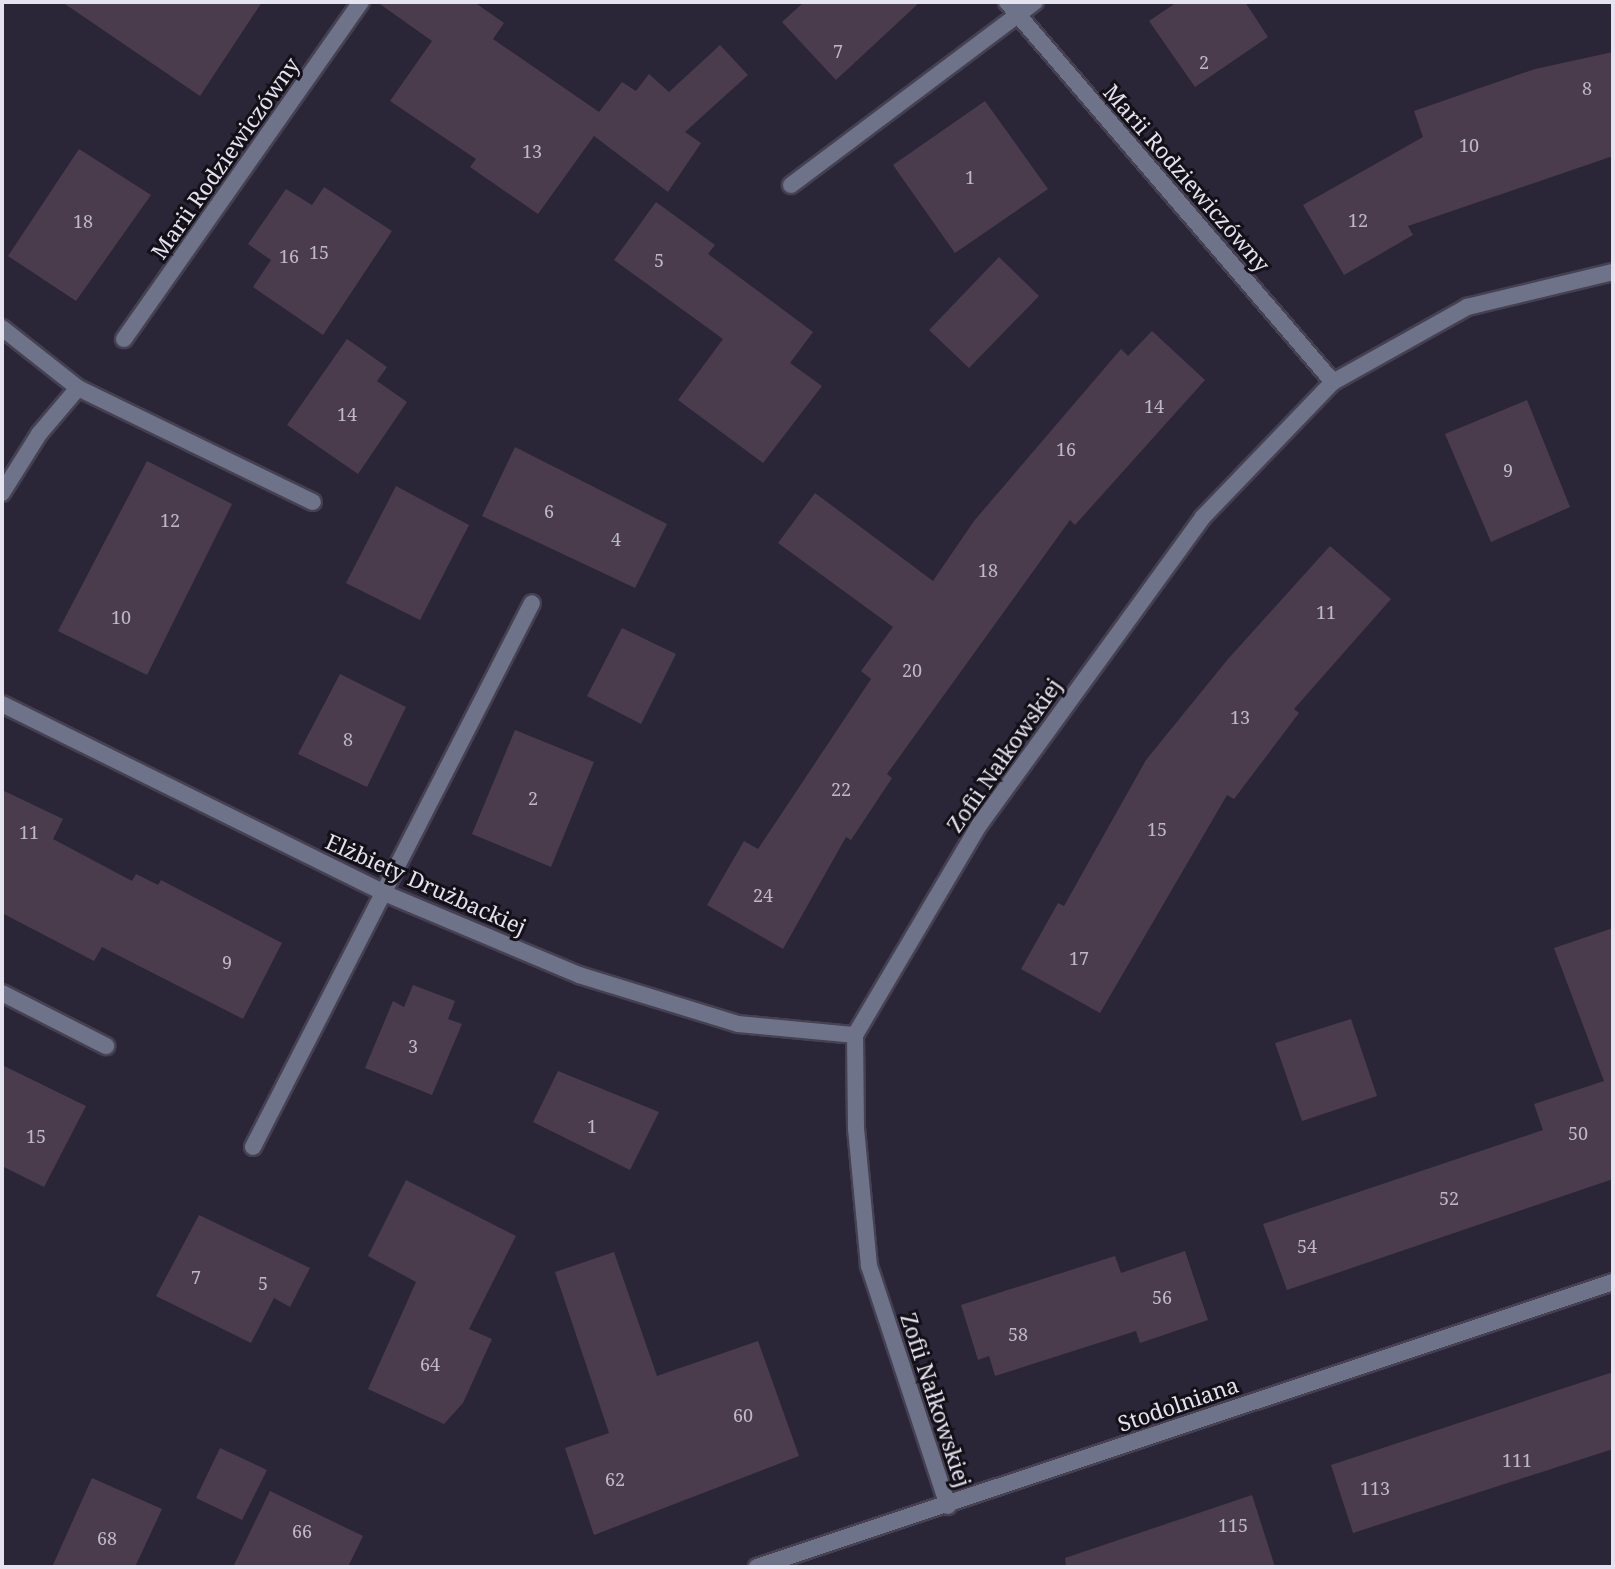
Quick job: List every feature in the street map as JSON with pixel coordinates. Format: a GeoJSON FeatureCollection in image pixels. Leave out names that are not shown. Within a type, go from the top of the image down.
{"type":"FeatureCollection","features":[{"type":"Feature","properties":{"kind":"street","name":"Marii Rodziewiczówny"},"geometry":{"type":"LineString","coordinates":[[124,339],[361,2]]}},
{"type":"Feature","properties":{"kind":"street"},"geometry":{"type":"LineString","coordinates":[[791,185],[1012,8],[1035,2]]}},
{"type":"Feature","properties":{"kind":"street","name":"Marii Rodziewiczówny"},"geometry":{"type":"LineString","coordinates":[[1012,8],[1333,382]]}},
{"type":"Feature","properties":{"kind":"street","name":"Zofii Nałkowskiej"},"geometry":{"type":"LineString","coordinates":[[948,1506],[869,1266],[856,1129],[855,1035],[980,824],[1194,529],[1333,382],[1467,307],[1613,272]]}},
{"type":"Feature","properties":{"kind":"street"},"geometry":{"type":"LineString","coordinates":[[2,328],[78,388],[313,502]]}},
{"type":"Feature","properties":{"kind":"street"},"geometry":{"type":"LineString","coordinates":[[2,493],[39,434],[78,388]]}},
{"type":"Feature","properties":{"kind":"street"},"geometry":{"type":"LineString","coordinates":[[253,1147],[532,603]]}},
{"type":"Feature","properties":{"kind":"street","name":"Elżbiety Drużbackiej"},"geometry":{"type":"LineString","coordinates":[[2,704],[384,893],[579,975],[738,1024],[855,1035]]}},
{"type":"Feature","properties":{"kind":"street"},"geometry":{"type":"LineString","coordinates":[[2,993],[106,1046]]}},
{"type":"Feature","properties":{"kind":"street","name":"Stodolniana"},"geometry":{"type":"LineString","coordinates":[[757,1567],[948,1506],[1613,1282]]}},
{"type":"Feature","properties":{"kind":"building"},"geometry":{"type":"Polygon","coordinates":[[[62,2],[262,2],[200,96],[62,2]]]}},
{"type":"Feature","properties":{"kind":"building"},"geometry":{"type":"Polygon","coordinates":[[[377,2],[474,2],[504,23],[493,39],[599,112],[622,82],[636,91],[649,74],[669,92],[720,45],[748,75],[685,132],[701,143],[668,192],[594,136],[538,214],[470,167],[476,159],[390,101],[432,41],[377,2]]]}},
{"type":"Feature","properties":{"kind":"building"},"geometry":{"type":"Polygon","coordinates":[[[804,2],[920,2],[836,80],[782,22],[804,2]]]}},
{"type":"Feature","properties":{"kind":"building"},"geometry":{"type":"Polygon","coordinates":[[[1177,2],[1245,2],[1268,37],[1195,87],[1149,21],[1177,2]]]}},
{"type":"Feature","properties":{"kind":"building"},"geometry":{"type":"Polygon","coordinates":[[[1613,52],[1613,156],[1408,226],[1413,235],[1344,275],[1303,205],[1423,137],[1414,111],[1535,69],[1613,52]]]}},
{"type":"Feature","properties":{"kind":"building"},"geometry":{"type":"Polygon","coordinates":[[[985,101],[1048,189],[955,253],[893,165],[985,101]]]}},
{"type":"Feature","properties":{"kind":"building"},"geometry":{"type":"Polygon","coordinates":[[[79,149],[151,195],[76,301],[8,256],[79,149]]]}},
{"type":"Feature","properties":{"kind":"building"},"geometry":{"type":"Polygon","coordinates":[[[324,187],[392,231],[323,335],[253,287],[271,260],[248,244],[286,189],[312,205],[324,187]]]}},
{"type":"Feature","properties":{"kind":"building"},"geometry":{"type":"Polygon","coordinates":[[[656,202],[715,245],[708,254],[813,332],[790,363],[822,386],[763,463],[678,400],[723,339],[614,260],[656,202]]]}},
{"type":"Feature","properties":{"kind":"building"},"geometry":{"type":"Polygon","coordinates":[[[999,257],[1039,296],[969,368],[929,330],[999,257]]]}},
{"type":"Feature","properties":{"kind":"building"},"geometry":{"type":"Polygon","coordinates":[[[1152,331],[1205,380],[1075,525],[1070,520],[887,774],[892,778],[851,840],[846,837],[783,949],[707,905],[744,841],[758,849],[871,679],[861,671],[893,627],[778,543],[815,493],[933,581],[974,521],[1121,349],[1128,356],[1152,331]]]}},
{"type":"Feature","properties":{"kind":"building"},"geometry":{"type":"Polygon","coordinates":[[[347,339],[387,367],[377,381],[407,402],[358,474],[287,425],[347,339]]]}},
{"type":"Feature","properties":{"kind":"building"},"geometry":{"type":"Polygon","coordinates":[[[1527,400],[1570,507],[1491,542],[1445,434],[1527,400]]]}},
{"type":"Feature","properties":{"kind":"building"},"geometry":{"type":"Polygon","coordinates":[[[515,447],[667,524],[635,588],[482,516],[515,447]]]}},
{"type":"Feature","properties":{"kind":"building"},"geometry":{"type":"Polygon","coordinates":[[[147,461],[232,504],[147,675],[58,631],[147,461]]]}},
{"type":"Feature","properties":{"kind":"building"},"geometry":{"type":"Polygon","coordinates":[[[396,486],[469,525],[420,620],[346,583],[396,486]]]}},
{"type":"Feature","properties":{"kind":"building"},"geometry":{"type":"Polygon","coordinates":[[[1330,546],[1391,599],[1294,709],[1299,713],[1234,799],[1227,795],[1100,1013],[1021,969],[1058,903],[1064,906],[1146,760],[1228,659],[1330,546]]]}},
{"type":"Feature","properties":{"kind":"building"},"geometry":{"type":"Polygon","coordinates":[[[622,628],[676,654],[641,724],[587,696],[622,628]]]}},
{"type":"Feature","properties":{"kind":"building"},"geometry":{"type":"Polygon","coordinates":[[[340,674],[406,707],[367,787],[298,754],[340,674]]]}},
{"type":"Feature","properties":{"kind":"building"},"geometry":{"type":"Polygon","coordinates":[[[515,730],[594,762],[551,867],[472,834],[515,730]]]}},
{"type":"Feature","properties":{"kind":"building"},"geometry":{"type":"Polygon","coordinates":[[[2,790],[63,819],[53,839],[132,881],[136,874],[158,885],[161,880],[282,943],[243,1019],[102,947],[94,961],[2,913],[2,790]]]}},
{"type":"Feature","properties":{"kind":"building"},"geometry":{"type":"Polygon","coordinates":[[[1613,928],[1613,1179],[1287,1290],[1263,1224],[1543,1130],[1534,1104],[1604,1081],[1554,948],[1613,928]]]}},
{"type":"Feature","properties":{"kind":"building"},"geometry":{"type":"Polygon","coordinates":[[[413,985],[455,1001],[448,1019],[462,1024],[432,1095],[365,1068],[393,1001],[404,1007],[413,985]]]}},
{"type":"Feature","properties":{"kind":"building"},"geometry":{"type":"Polygon","coordinates":[[[1351,1019],[1377,1096],[1302,1121],[1275,1043],[1351,1019]]]}},
{"type":"Feature","properties":{"kind":"building"},"geometry":{"type":"Polygon","coordinates":[[[2,1065],[86,1106],[44,1187],[2,1166],[2,1065]]]}},
{"type":"Feature","properties":{"kind":"building"},"geometry":{"type":"Polygon","coordinates":[[[558,1071],[659,1112],[630,1170],[533,1122],[558,1071]]]}},
{"type":"Feature","properties":{"kind":"building"},"geometry":{"type":"Polygon","coordinates":[[[406,1180],[516,1236],[469,1329],[492,1339],[463,1403],[444,1424],[368,1389],[416,1282],[368,1256],[406,1180]]]}},
{"type":"Feature","properties":{"kind":"building"},"geometry":{"type":"Polygon","coordinates":[[[199,1215],[310,1268],[290,1307],[274,1298],[251,1343],[156,1296],[199,1215]]]}},
{"type":"Feature","properties":{"kind":"building"},"geometry":{"type":"Polygon","coordinates":[[[1185,1251],[1208,1320],[1140,1343],[1136,1331],[995,1376],[989,1356],[978,1360],[961,1305],[1115,1256],[1121,1273],[1185,1251]]]}},
{"type":"Feature","properties":{"kind":"building"},"geometry":{"type":"Polygon","coordinates":[[[614,1252],[657,1376],[758,1341],[799,1456],[594,1535],[565,1448],[609,1433],[555,1272],[614,1252]]]}},
{"type":"Feature","properties":{"kind":"building"},"geometry":{"type":"Polygon","coordinates":[[[1613,1372],[1613,1449],[1353,1533],[1331,1465],[1613,1372]]]}},
{"type":"Feature","properties":{"kind":"building"},"geometry":{"type":"Polygon","coordinates":[[[220,1448],[267,1470],[242,1520],[196,1498],[220,1448]]]}},
{"type":"Feature","properties":{"kind":"building"},"geometry":{"type":"Polygon","coordinates":[[[92,1478],[162,1509],[135,1567],[52,1567],[92,1478]]]}},
{"type":"Feature","properties":{"kind":"building"},"geometry":{"type":"Polygon","coordinates":[[[270,1491],[363,1536],[348,1567],[233,1567],[270,1491]]]}},
{"type":"Feature","properties":{"kind":"building"},"geometry":{"type":"Polygon","coordinates":[[[1252,1495],[1275,1567],[1066,1567],[1065,1558],[1252,1495]]]}}]}
